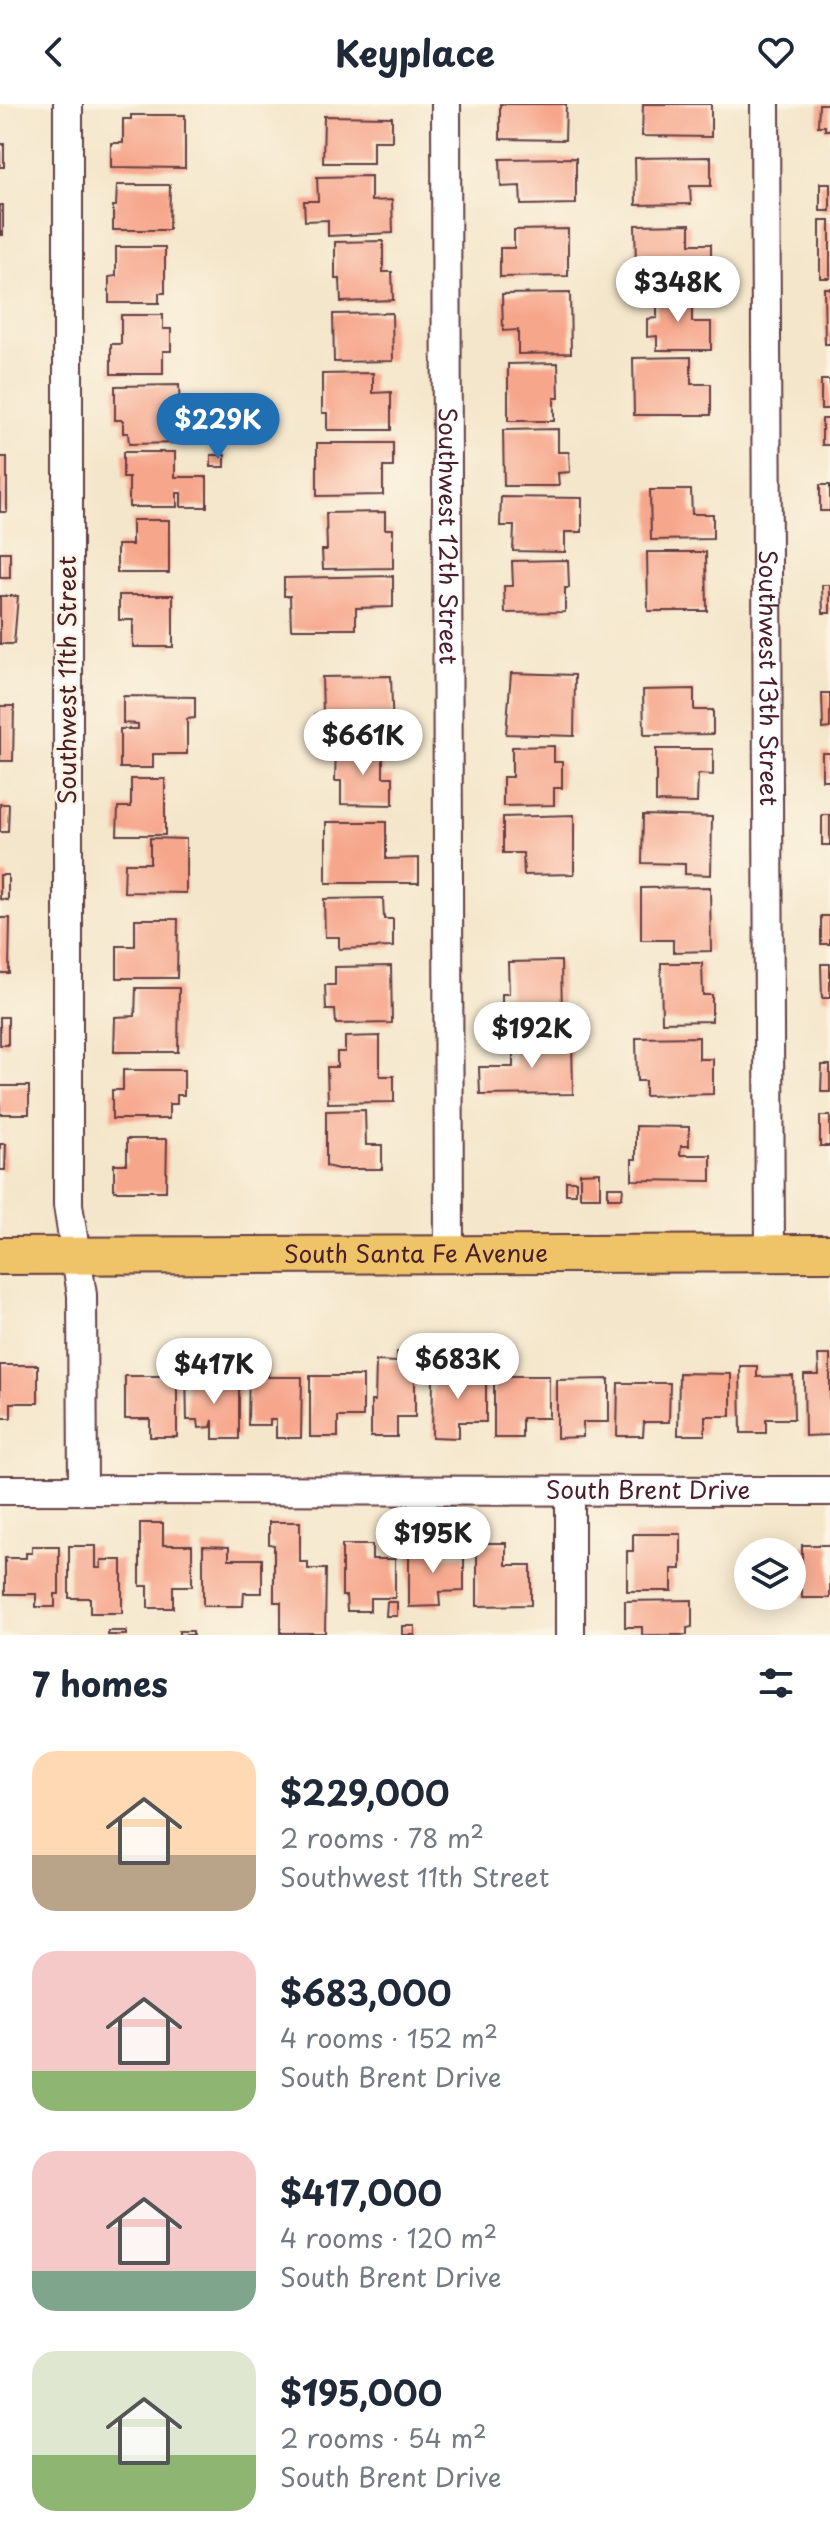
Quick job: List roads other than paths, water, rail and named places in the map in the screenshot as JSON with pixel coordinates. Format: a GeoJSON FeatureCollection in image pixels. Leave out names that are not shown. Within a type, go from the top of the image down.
{"type":"FeatureCollection","features":[{"type":"Feature","properties":{"kind":"main road","name":"South Santa Fe Avenue"},"geometry":{"type":"LineString","coordinates":[[0,1256],[830,1253]]}},
{"type":"Feature","properties":{"kind":"street","name":"Southwest 11th Street"},"geometry":{"type":"LineString","coordinates":[[68,104],[68,1205],[75,1256]]}},
{"type":"Feature","properties":{"kind":"street","name":"Southwest 12th Street"},"geometry":{"type":"LineString","coordinates":[[446,104],[449,1254]]}},
{"type":"Feature","properties":{"kind":"street","name":"Southwest 13th Street"},"geometry":{"type":"LineString","coordinates":[[765,104],[770,1254]]}},
{"type":"Feature","properties":{"kind":"street"},"geometry":{"type":"LineString","coordinates":[[75,1256],[82,1319],[83,1490]]}},
{"type":"Feature","properties":{"kind":"street","name":"South Brent Drive"},"geometry":{"type":"LineString","coordinates":[[0,1490],[830,1491]]}},
{"type":"Feature","properties":{"kind":"street"},"geometry":{"type":"LineString","coordinates":[[570,1491],[570,1635]]}}]}
